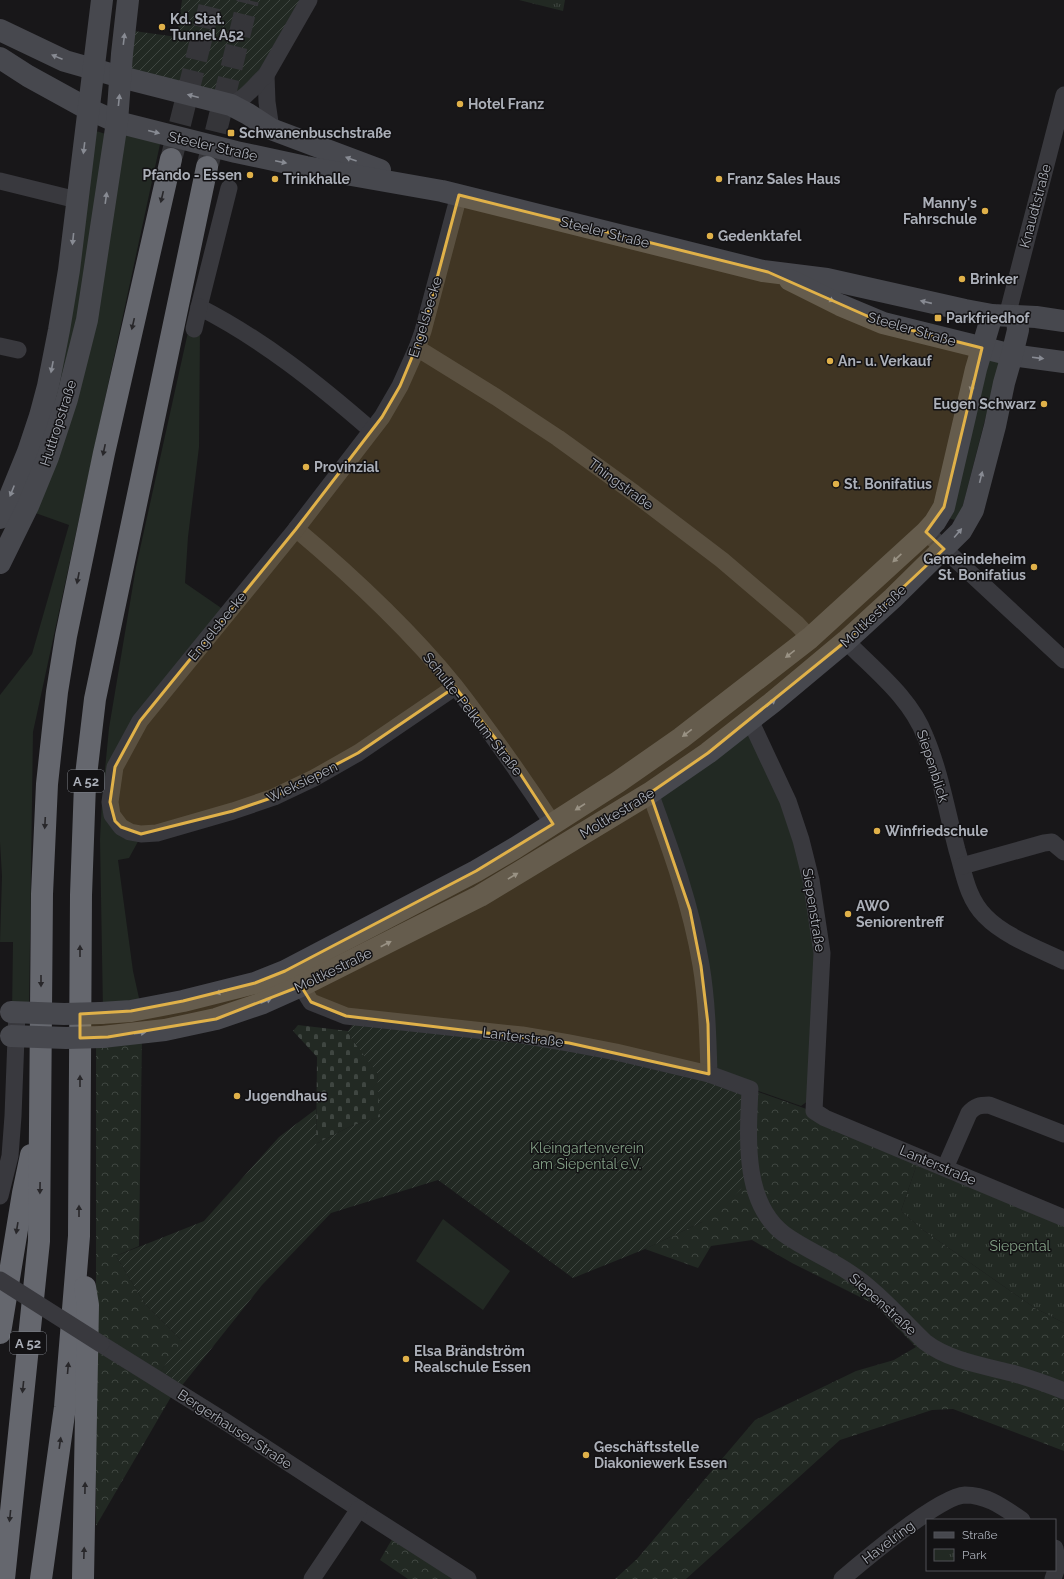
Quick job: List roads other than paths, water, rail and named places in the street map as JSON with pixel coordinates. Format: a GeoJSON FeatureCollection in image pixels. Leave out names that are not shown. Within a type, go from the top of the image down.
{"type":"FeatureCollection","features":[{"type":"Feature","properties":{"kind":"highway","name":"A 52"},"geometry":{"type":"LineString","coordinates":[[4,1579],[39,1240],[42,894],[47,784],[57,692],[66,636],[104,453],[171,159]]}},
{"type":"Feature","properties":{"kind":"highway","name":"A 52"},"geometry":{"type":"LineString","coordinates":[[41,1579],[65,1407],[79,1236],[81,895],[85,784],[95,699],[207,167]]}},
{"type":"Feature","properties":{"kind":"highway"},"geometry":{"type":"LineString","coordinates":[[0,1333],[23,1193],[41,1107]]}},
{"type":"Feature","properties":{"kind":"highway"},"geometry":{"type":"LineString","coordinates":[[79,1236],[88,1305],[83,1579]]}},
{"type":"Feature","properties":{"kind":"main road","name":"Huttropstraße"},"geometry":{"type":"LineString","coordinates":[[0,518],[28,452],[44,401],[59,330],[69,270],[102,0]]}},
{"type":"Feature","properties":{"kind":"main road","name":"Huttropstraße"},"geometry":{"type":"LineString","coordinates":[[0,563],[28,506],[48,457],[67,399],[87,320],[117,122],[128,0]]}},
{"type":"Feature","properties":{"kind":"main road","name":"Steeler Straße"},"geometry":{"type":"LineString","coordinates":[[0,30],[92,78]]}},
{"type":"Feature","properties":{"kind":"main road","name":"Steeler Straße"},"geometry":{"type":"LineString","coordinates":[[0,44],[60,81],[73,85],[92,78],[121,77],[231,105],[248,114],[271,130],[450,193]]}},
{"type":"Feature","properties":{"kind":"main road","name":"Steeler Straße"},"geometry":{"type":"LineString","coordinates":[[0,58],[28,76],[88,109],[117,122],[236,152],[306,167],[450,193],[768,272],[827,279],[965,310],[1005,316],[1036,316],[1064,321]]}},
{"type":"Feature","properties":{"kind":"main road","name":"Steeler Straße"},"geometry":{"type":"LineString","coordinates":[[768,272],[883,323],[1012,355],[1064,362]]}},
{"type":"Feature","properties":{"kind":"main road","name":"Moltkestraße"},"geometry":{"type":"LineString","coordinates":[[10,1012],[64,1014],[130,1011],[198,998],[255,983],[285,972],[476,871],[618,782],[681,738],[810,638],[926,532],[935,522],[944,507],[982,348],[1005,316],[1018,330],[973,510],[961,531],[846,642],[702,758],[650,793],[480,896],[301,986],[263,1003],[216,1019],[165,1030],[102,1037],[11,1040]]}},
{"type":"Feature","properties":{"kind":"street"},"geometry":{"type":"LineString","coordinates":[[231,105],[249,94],[257,83],[266,75],[309,0]]}},
{"type":"Feature","properties":{"kind":"street"},"geometry":{"type":"LineString","coordinates":[[266,75],[267,102],[271,130]]}},
{"type":"Feature","properties":{"kind":"street","name":"Knaudtstraße"},"geometry":{"type":"LineString","coordinates":[[1005,316],[1063,104]]}},
{"type":"Feature","properties":{"kind":"street"},"geometry":{"type":"LineString","coordinates":[[0,180],[77,200]]}},
{"type":"Feature","properties":{"kind":"street"},"geometry":{"type":"LineString","coordinates":[[194,329],[229,188]]}},
{"type":"Feature","properties":{"kind":"street","name":"Engelsbecke"},"geometry":{"type":"LineString","coordinates":[[130,832],[121,827],[112,815],[110,802],[115,767],[130,738],[159,696],[296,529],[382,417],[400,386],[418,348],[450,193]]}},
{"type":"Feature","properties":{"kind":"street"},"geometry":{"type":"LineString","coordinates":[[69,270],[94,276]]}},
{"type":"Feature","properties":{"kind":"street"},"geometry":{"type":"LineString","coordinates":[[199,307],[255,338],[329,393],[371,430]]}},
{"type":"Feature","properties":{"kind":"street"},"geometry":{"type":"LineString","coordinates":[[0,346],[18,350]]}},
{"type":"Feature","properties":{"kind":"street","name":"Thingstraße"},"geometry":{"type":"LineString","coordinates":[[418,348],[552,434],[634,493],[722,560],[797,624],[810,638]]}},
{"type":"Feature","properties":{"kind":"street","name":"Schulte-Pelkum-Straße"},"geometry":{"type":"LineString","coordinates":[[296,529],[330,558],[379,604],[426,653],[506,752],[553,824]]}},
{"type":"Feature","properties":{"kind":"street"},"geometry":{"type":"LineString","coordinates":[[926,532],[1064,660]]}},
{"type":"Feature","properties":{"kind":"street","name":"Siepenblick"},"geometry":{"type":"LineString","coordinates":[[846,642],[901,696],[925,735],[936,767],[970,894],[975,903],[985,916],[1010,934],[1064,960]]}},
{"type":"Feature","properties":{"kind":"street","name":"Wieksiepen"},"geometry":{"type":"LineString","coordinates":[[130,832],[141,834],[157,833],[220,815],[274,797],[314,778],[358,753],[455,687]]}},
{"type":"Feature","properties":{"kind":"street","name":"Siepenstraße"},"geometry":{"type":"LineString","coordinates":[[750,720],[788,801],[801,840],[811,880],[822,953],[814,1111]]}},
{"type":"Feature","properties":{"kind":"street"},"geometry":{"type":"LineString","coordinates":[[650,793],[674,859],[692,924],[701,966],[708,1024],[709,1074]]}},
{"type":"Feature","properties":{"kind":"street"},"geometry":{"type":"LineString","coordinates":[[962,866],[1044,842],[1052,842],[1064,852]]}},
{"type":"Feature","properties":{"kind":"street","name":"Lanterstraße"},"geometry":{"type":"LineString","coordinates":[[301,986],[311,1002],[346,1016],[522,1035],[570,1043],[616,1052],[709,1074],[750,1089]]}},
{"type":"Feature","properties":{"kind":"street"},"geometry":{"type":"LineString","coordinates":[[0,1196],[10,1156],[13,1116],[10,1012]]}},
{"type":"Feature","properties":{"kind":"street","name":"Siepenstraße"},"geometry":{"type":"LineString","coordinates":[[750,1089],[748,1154],[759,1198],[766,1213],[777,1228],[799,1244],[857,1278],[925,1342],[934,1348],[974,1364],[1031,1379],[1064,1391]]}},
{"type":"Feature","properties":{"kind":"street"},"geometry":{"type":"LineString","coordinates":[[945,1168],[969,1114],[974,1107],[981,1104],[989,1104],[1064,1134]]}},
{"type":"Feature","properties":{"kind":"street","name":"Lanterstraße"},"geometry":{"type":"LineString","coordinates":[[814,1111],[825,1118],[1064,1218]]}},
{"type":"Feature","properties":{"kind":"street","name":"Bergerhauser Straße"},"geometry":{"type":"LineString","coordinates":[[0,1280],[226,1422],[468,1579]]}},
{"type":"Feature","properties":{"kind":"street","name":"Havelring"},"geometry":{"type":"LineString","coordinates":[[842,1579],[874,1552],[949,1499],[963,1495],[979,1496],[991,1500],[1020,1519]]}},
{"type":"Feature","properties":{"kind":"street"},"geometry":{"type":"LineString","coordinates":[[312,1579],[359,1509]]}},
{"type":"Feature","properties":{"kind":"street"},"geometry":{"type":"LineString","coordinates":[[1056,1553],[1058,1564],[1056,1569]]}},
{"type":"Feature","properties":{"kind":"tunnel"},"geometry":{"type":"LineString","coordinates":[[172,156],[211,0]]}},
{"type":"Feature","properties":{"kind":"tunnel"},"geometry":{"type":"LineString","coordinates":[[208,164],[248,0]]}},
{"type":"Feature","properties":{"kind":"place","name":"Kd. Stat. Tunnel A52"},"geometry":{"type":"Point","coordinates":[162,27]}},
{"type":"Feature","properties":{"kind":"place","name":"Hotel Franz"},"geometry":{"type":"Point","coordinates":[460,104]}},
{"type":"Feature","properties":{"kind":"place","name":"Schwanenbuschstraße"},"geometry":{"type":"Point","coordinates":[231,133]}},
{"type":"Feature","properties":{"kind":"place","name":"Pfando - Essen"},"geometry":{"type":"Point","coordinates":[250,175]}},
{"type":"Feature","properties":{"kind":"place","name":"Trinkhalle"},"geometry":{"type":"Point","coordinates":[275,179]}},
{"type":"Feature","properties":{"kind":"place","name":"Franz Sales Haus"},"geometry":{"type":"Point","coordinates":[719,179]}},
{"type":"Feature","properties":{"kind":"place","name":"Manny's Fahrschule"},"geometry":{"type":"Point","coordinates":[985,211]}},
{"type":"Feature","properties":{"kind":"place","name":"Gedenktafel"},"geometry":{"type":"Point","coordinates":[710,236]}},
{"type":"Feature","properties":{"kind":"place","name":"Brinker"},"geometry":{"type":"Point","coordinates":[962,279]}},
{"type":"Feature","properties":{"kind":"place","name":"Parkfriedhof"},"geometry":{"type":"Point","coordinates":[938,318]}},
{"type":"Feature","properties":{"kind":"place","name":"An- u. Verkauf"},"geometry":{"type":"Point","coordinates":[830,361]}},
{"type":"Feature","properties":{"kind":"place","name":"Eugen Schwarz"},"geometry":{"type":"Point","coordinates":[1044,404]}},
{"type":"Feature","properties":{"kind":"place","name":"Provinzial"},"geometry":{"type":"Point","coordinates":[306,467]}},
{"type":"Feature","properties":{"kind":"place","name":"St. Bonifatius"},"geometry":{"type":"Point","coordinates":[836,484]}},
{"type":"Feature","properties":{"kind":"place","name":"Gemeindeheim St. Bonifatius"},"geometry":{"type":"Point","coordinates":[1034,567]}},
{"type":"Feature","properties":{"kind":"place","name":"Winfriedschule"},"geometry":{"type":"Point","coordinates":[877,831]}},
{"type":"Feature","properties":{"kind":"place","name":"AWO Seniorentreff"},"geometry":{"type":"Point","coordinates":[848,914]}},
{"type":"Feature","properties":{"kind":"place","name":"Jugendhaus"},"geometry":{"type":"Point","coordinates":[237,1096]}},
{"type":"Feature","properties":{"kind":"place","name":"Elsa Brändström Realschule Essen"},"geometry":{"type":"Point","coordinates":[406,1359]}},
{"type":"Feature","properties":{"kind":"place","name":"Geschäftsstelle Diakoniewerk Essen"},"geometry":{"type":"Point","coordinates":[586,1455]}},
{"type":"Feature","properties":{"kind":"park label","name":"Kleingartenverein am Siepental e.V."},"geometry":{"type":"Point","coordinates":[587,1156]}},
{"type":"Feature","properties":{"kind":"park label","name":"Siepental"},"geometry":{"type":"Point","coordinates":[1020,1246]}}]}
